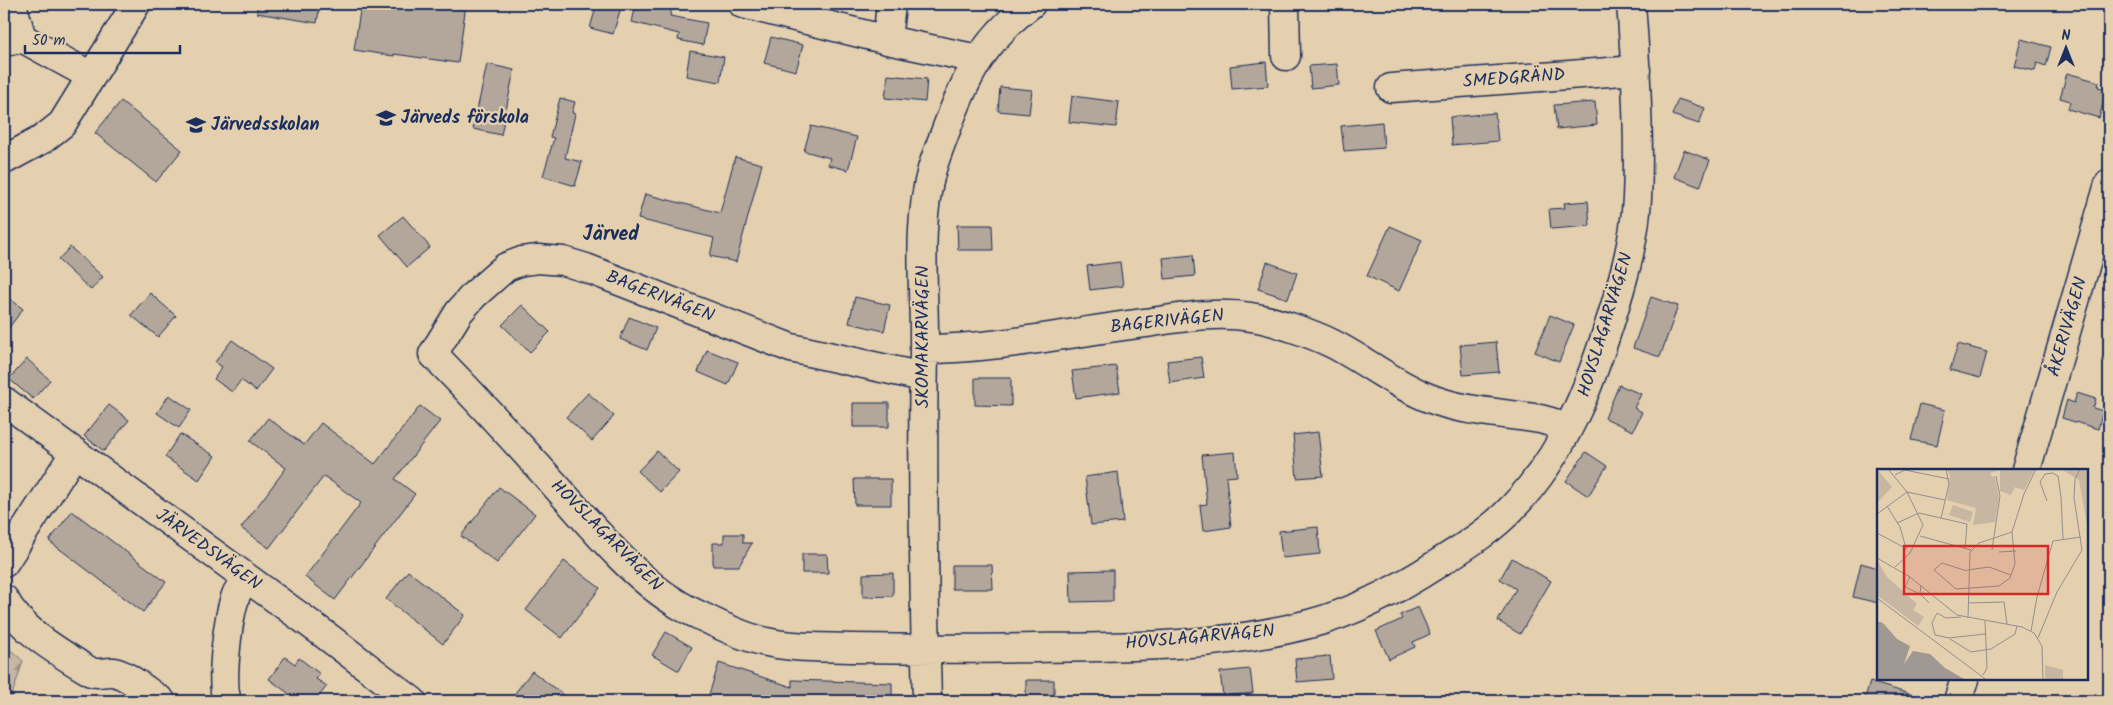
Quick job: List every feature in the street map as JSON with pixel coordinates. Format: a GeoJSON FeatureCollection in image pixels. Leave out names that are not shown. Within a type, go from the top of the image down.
{"type":"FeatureCollection","features":[{"type":"Feature","properties":{"kind":"street"},"geometry":{"type":"LineString","coordinates":[[12,4],[13,40],[91,76]]}},
{"type":"Feature","properties":{"kind":"street"},"geometry":{"type":"LineString","coordinates":[[4,160],[43,139],[62,124],[136,4]]}},
{"type":"Feature","properties":{"kind":"street"},"geometry":{"type":"LineString","coordinates":[[743,4],[887,40],[978,59]]}},
{"type":"Feature","properties":{"kind":"street"},"geometry":{"type":"LineString","coordinates":[[887,40],[891,4]]}},
{"type":"Feature","properties":{"kind":"street","name":"SKOMAKARVÄGEN"},"geometry":{"type":"LineString","coordinates":[[927,701],[923,377],[923,240],[925,202],[932,169],[955,105],[978,59],[992,40],[1015,16],[1031,4]]}},
{"type":"Feature","properties":{"kind":"street"},"geometry":{"type":"LineString","coordinates":[[1285,4],[1286,56]]}},
{"type":"Feature","properties":{"kind":"street","name":"HOVSLAGARVÄGEN"},"geometry":{"type":"LineString","coordinates":[[433,354],[481,402],[604,540],[652,586],[675,602],[737,633],[766,642],[816,647],[925,650],[1054,648],[1162,644],[1228,639],[1310,624],[1351,612],[1397,590],[1495,525],[1546,470],[1582,405],[1627,270],[1637,202],[1636,70],[1631,4]]}},
{"type":"Feature","properties":{"kind":"street","name":"SMEDGRÄND"},"geometry":{"type":"LineString","coordinates":[[1391,88],[1636,70]]}},
{"type":"Feature","properties":{"kind":"street","name":"ÅKERIVÄGEN"},"geometry":{"type":"LineString","coordinates":[[2026,469],[2109,184]]}},
{"type":"Feature","properties":{"kind":"street","name":"BAGERIVÄGEN"},"geometry":{"type":"LineString","coordinates":[[433,354],[460,312],[474,295],[506,267],[522,261],[548,259],[563,261],[586,268],[674,301],[765,340],[791,348],[923,377]]}},
{"type":"Feature","properties":{"kind":"street","name":"BAGERIVÄGEN"},"geometry":{"type":"LineString","coordinates":[[924,349],[959,349],[1008,344],[1183,317],[1250,316],[1333,344],[1401,385],[1441,402],[1540,419],[1568,430]]}},
{"type":"Feature","properties":{"kind":"street","name":"JÄRVEDSVÄGEN"},"geometry":{"type":"LineString","coordinates":[[4,401],[412,701]]}},
{"type":"Feature","properties":{"kind":"street"},"geometry":{"type":"LineString","coordinates":[[4,564],[75,452]]}},
{"type":"Feature","properties":{"kind":"street"},"geometry":{"type":"LineString","coordinates":[[227,701],[225,676],[230,617],[236,594],[247,579]]}},
{"type":"Feature","properties":{"kind":"street"},"geometry":{"type":"LineString","coordinates":[[4,599],[22,622],[52,648],[90,672],[97,674],[114,672],[123,676],[161,701]]}},
{"type":"Feature","properties":{"kind":"street"},"geometry":{"type":"LineString","coordinates":[[1958,701],[1965,680]]}},
{"type":"Feature","properties":{"kind":"green space"},"geometry":{"type":"Polygon","coordinates":[[[4,644],[23,661],[10,701],[4,701],[4,644]]]}},
{"type":"Feature","properties":{"kind":"building"},"geometry":{"type":"Polygon","coordinates":[[[257,4],[320,4],[317,23],[257,13],[257,4]]]}},
{"type":"Feature","properties":{"kind":"building"},"geometry":{"type":"Polygon","coordinates":[[[361,4],[466,4],[458,63],[354,50],[361,4]]]}},
{"type":"Feature","properties":{"kind":"building"},"geometry":{"type":"Polygon","coordinates":[[[597,4],[622,4],[613,34],[590,28],[597,4]]]}},
{"type":"Feature","properties":{"kind":"building"},"geometry":{"type":"Polygon","coordinates":[[[640,4],[673,4],[670,16],[707,23],[703,45],[678,40],[679,34],[632,22],[635,9],[638,10],[640,4]]]}},
{"type":"Feature","properties":{"kind":"building"},"geometry":{"type":"Polygon","coordinates":[[[771,37],[803,45],[796,71],[764,63],[771,37]]]}},
{"type":"Feature","properties":{"kind":"building"},"geometry":{"type":"Polygon","coordinates":[[[2021,39],[2051,47],[2046,66],[2037,63],[2035,71],[2014,66],[2021,39]]]}},
{"type":"Feature","properties":{"kind":"building"},"geometry":{"type":"Polygon","coordinates":[[[690,51],[724,57],[720,82],[686,76],[690,51]]]}},
{"type":"Feature","properties":{"kind":"building"},"geometry":{"type":"Polygon","coordinates":[[[1266,62],[1268,86],[1232,89],[1230,66],[1266,62]]]}},
{"type":"Feature","properties":{"kind":"building"},"geometry":{"type":"Polygon","coordinates":[[[487,64],[514,70],[501,135],[473,129],[487,64]]]}},
{"type":"Feature","properties":{"kind":"building"},"geometry":{"type":"Polygon","coordinates":[[[1337,64],[1339,85],[1311,88],[1309,66],[1337,64]]]}},
{"type":"Feature","properties":{"kind":"building"},"geometry":{"type":"Polygon","coordinates":[[[2067,73],[2099,82],[2098,87],[2107,89],[2099,118],[2068,109],[2070,101],[2060,98],[2067,73]]]}},
{"type":"Feature","properties":{"kind":"building"},"geometry":{"type":"Polygon","coordinates":[[[888,75],[927,79],[925,102],[885,98],[888,75]]]}},
{"type":"Feature","properties":{"kind":"building"},"geometry":{"type":"Polygon","coordinates":[[[1000,87],[1032,90],[1029,114],[998,111],[1000,87]]]}},
{"type":"Feature","properties":{"kind":"building"},"geometry":{"type":"Polygon","coordinates":[[[1072,96],[1119,102],[1116,127],[1069,122],[1072,96]]]}},
{"type":"Feature","properties":{"kind":"building"},"geometry":{"type":"Polygon","coordinates":[[[560,98],[575,102],[572,113],[575,114],[565,158],[582,162],[575,186],[543,176],[554,138],[550,137],[560,98]]]}},
{"type":"Feature","properties":{"kind":"building"},"geometry":{"type":"Polygon","coordinates":[[[1678,99],[1705,108],[1699,124],[1672,115],[1678,99]]]}},
{"type":"Feature","properties":{"kind":"building"},"geometry":{"type":"Polygon","coordinates":[[[121,101],[182,150],[156,182],[95,133],[121,101]]]}},
{"type":"Feature","properties":{"kind":"building"},"geometry":{"type":"Polygon","coordinates":[[[1595,102],[1597,125],[1557,129],[1554,105],[1595,102]]]}},
{"type":"Feature","properties":{"kind":"building"},"geometry":{"type":"Polygon","coordinates":[[[1495,113],[1498,141],[1452,145],[1450,117],[1495,113]]]}},
{"type":"Feature","properties":{"kind":"building"},"geometry":{"type":"Polygon","coordinates":[[[1382,122],[1384,148],[1344,151],[1341,126],[1382,122]]]}},
{"type":"Feature","properties":{"kind":"building"},"geometry":{"type":"Polygon","coordinates":[[[811,126],[857,137],[848,170],[828,165],[830,158],[804,151],[811,126]]]}},
{"type":"Feature","properties":{"kind":"building"},"geometry":{"type":"Polygon","coordinates":[[[1684,150],[1710,160],[1700,187],[1674,177],[1684,150]]]}},
{"type":"Feature","properties":{"kind":"building"},"geometry":{"type":"Polygon","coordinates":[[[735,157],[762,164],[736,262],[710,256],[714,238],[638,219],[645,194],[720,213],[735,157]]]}},
{"type":"Feature","properties":{"kind":"building"},"geometry":{"type":"Polygon","coordinates":[[[1588,201],[1590,226],[1551,229],[1549,209],[1565,208],[1564,203],[1588,201]]]}},
{"type":"Feature","properties":{"kind":"building"},"geometry":{"type":"Polygon","coordinates":[[[403,216],[430,247],[407,267],[380,235],[403,216]]]}},
{"type":"Feature","properties":{"kind":"building"},"geometry":{"type":"Polygon","coordinates":[[[957,225],[992,225],[993,250],[958,250],[957,225]]]}},
{"type":"Feature","properties":{"kind":"building"},"geometry":{"type":"Polygon","coordinates":[[[1390,226],[1422,240],[1399,291],[1367,276],[1390,226]]]}},
{"type":"Feature","properties":{"kind":"building"},"geometry":{"type":"Polygon","coordinates":[[[70,247],[103,277],[91,290],[58,260],[70,247]]]}},
{"type":"Feature","properties":{"kind":"building"},"geometry":{"type":"Polygon","coordinates":[[[1193,255],[1195,276],[1165,279],[1163,258],[1193,255]]]}},
{"type":"Feature","properties":{"kind":"building"},"geometry":{"type":"Polygon","coordinates":[[[1120,262],[1123,286],[1090,290],[1087,266],[1120,262]]]}},
{"type":"Feature","properties":{"kind":"building"},"geometry":{"type":"Polygon","coordinates":[[[1267,262],[1297,273],[1288,299],[1258,289],[1267,262]]]}},
{"type":"Feature","properties":{"kind":"building"},"geometry":{"type":"Polygon","coordinates":[[[150,293],[176,316],[158,337],[131,315],[150,293]]]}},
{"type":"Feature","properties":{"kind":"building"},"geometry":{"type":"Polygon","coordinates":[[[4,294],[23,309],[4,334],[4,294]]]}},
{"type":"Feature","properties":{"kind":"building"},"geometry":{"type":"Polygon","coordinates":[[[855,297],[890,305],[884,331],[849,323],[855,297]]]}},
{"type":"Feature","properties":{"kind":"building"},"geometry":{"type":"Polygon","coordinates":[[[1651,297],[1678,306],[1660,357],[1633,348],[1651,297]]]}},
{"type":"Feature","properties":{"kind":"building"},"geometry":{"type":"Polygon","coordinates":[[[522,305],[550,332],[530,352],[502,325],[522,305]]]}},
{"type":"Feature","properties":{"kind":"building"},"geometry":{"type":"Polygon","coordinates":[[[1550,315],[1574,325],[1559,362],[1535,352],[1550,315]]]}},
{"type":"Feature","properties":{"kind":"building"},"geometry":{"type":"Polygon","coordinates":[[[629,317],[656,328],[647,350],[620,339],[629,317]]]}},
{"type":"Feature","properties":{"kind":"building"},"geometry":{"type":"Polygon","coordinates":[[[232,340],[272,369],[256,391],[241,380],[232,392],[214,379],[222,367],[215,362],[232,340]]]}},
{"type":"Feature","properties":{"kind":"building"},"geometry":{"type":"Polygon","coordinates":[[[1496,342],[1499,372],[1463,375],[1460,345],[1496,342]]]}},
{"type":"Feature","properties":{"kind":"building"},"geometry":{"type":"Polygon","coordinates":[[[1958,344],[1987,352],[1980,378],[1950,370],[1958,344]]]}},
{"type":"Feature","properties":{"kind":"building"},"geometry":{"type":"Polygon","coordinates":[[[707,350],[738,362],[728,385],[698,372],[707,350]]]}},
{"type":"Feature","properties":{"kind":"building"},"geometry":{"type":"Polygon","coordinates":[[[1201,357],[1204,378],[1170,383],[1167,361],[1201,357]]]}},
{"type":"Feature","properties":{"kind":"building"},"geometry":{"type":"Polygon","coordinates":[[[27,359],[50,380],[33,399],[9,379],[27,359]]]}},
{"type":"Feature","properties":{"kind":"building"},"geometry":{"type":"Polygon","coordinates":[[[1116,366],[1120,392],[1076,398],[1072,371],[1116,366]]]}},
{"type":"Feature","properties":{"kind":"building"},"geometry":{"type":"Polygon","coordinates":[[[975,378],[1011,378],[1011,406],[975,405],[975,378]]]}},
{"type":"Feature","properties":{"kind":"building"},"geometry":{"type":"Polygon","coordinates":[[[1619,385],[1641,394],[1634,408],[1642,412],[1633,431],[1605,418],[1619,385]]]}},
{"type":"Feature","properties":{"kind":"building"},"geometry":{"type":"Polygon","coordinates":[[[588,393],[614,416],[592,441],[566,417],[588,393]]]}},
{"type":"Feature","properties":{"kind":"building"},"geometry":{"type":"Polygon","coordinates":[[[2077,393],[2096,399],[2093,408],[2103,411],[2098,429],[2062,418],[2067,400],[2074,403],[2077,393]]]}},
{"type":"Feature","properties":{"kind":"building"},"geometry":{"type":"Polygon","coordinates":[[[169,395],[191,410],[179,428],[157,413],[169,395]]]}},
{"type":"Feature","properties":{"kind":"building"},"geometry":{"type":"Polygon","coordinates":[[[853,403],[889,403],[889,427],[853,427],[853,403]]]}},
{"type":"Feature","properties":{"kind":"building"},"geometry":{"type":"Polygon","coordinates":[[[1920,404],[1945,410],[1937,445],[1911,440],[1920,404]]]}},
{"type":"Feature","properties":{"kind":"building"},"geometry":{"type":"Polygon","coordinates":[[[109,405],[129,420],[104,451],[84,436],[109,405]]]}},
{"type":"Feature","properties":{"kind":"building"},"geometry":{"type":"Polygon","coordinates":[[[420,406],[440,421],[395,479],[415,494],[335,600],[305,577],[361,503],[324,476],[269,548],[241,528],[286,468],[250,441],[268,418],[304,445],[321,423],[375,464],[420,406]]]}},
{"type":"Feature","properties":{"kind":"building"},"geometry":{"type":"Polygon","coordinates":[[[1318,432],[1323,476],[1297,478],[1293,435],[1318,432]]]}},
{"type":"Feature","properties":{"kind":"building"},"geometry":{"type":"Polygon","coordinates":[[[180,434],[215,456],[199,480],[165,457],[180,434]]]}},
{"type":"Feature","properties":{"kind":"building"},"geometry":{"type":"Polygon","coordinates":[[[657,451],[679,472],[660,492],[638,471],[657,451]]]}},
{"type":"Feature","properties":{"kind":"building"},"geometry":{"type":"Polygon","coordinates":[[[1235,452],[1237,476],[1226,477],[1231,527],[1203,531],[1200,505],[1207,504],[1202,455],[1235,452]]]}},
{"type":"Feature","properties":{"kind":"building"},"geometry":{"type":"Polygon","coordinates":[[[1586,452],[1607,466],[1588,496],[1566,481],[1586,452]]]}},
{"type":"Feature","properties":{"kind":"building"},"geometry":{"type":"Polygon","coordinates":[[[1118,472],[1123,522],[1091,525],[1085,477],[1118,472]]]}},
{"type":"Feature","properties":{"kind":"building"},"geometry":{"type":"Polygon","coordinates":[[[854,479],[891,479],[891,505],[855,505],[854,479]]]}},
{"type":"Feature","properties":{"kind":"building"},"geometry":{"type":"Polygon","coordinates":[[[499,487],[535,514],[497,563],[461,536],[499,487]]]}},
{"type":"Feature","properties":{"kind":"building"},"geometry":{"type":"Polygon","coordinates":[[[72,511],[166,582],[143,612],[49,541],[72,511]]]}},
{"type":"Feature","properties":{"kind":"building"},"geometry":{"type":"Polygon","coordinates":[[[1318,527],[1320,554],[1282,558],[1279,531],[1318,527]]]}},
{"type":"Feature","properties":{"kind":"building"},"geometry":{"type":"Polygon","coordinates":[[[724,534],[743,534],[743,543],[752,543],[739,566],[713,566],[713,543],[724,543],[724,534]]]}},
{"type":"Feature","properties":{"kind":"building"},"geometry":{"type":"Polygon","coordinates":[[[802,554],[827,554],[828,573],[802,573],[802,554]]]}},
{"type":"Feature","properties":{"kind":"building"},"geometry":{"type":"Polygon","coordinates":[[[1512,558],[1551,581],[1520,634],[1498,621],[1516,589],[1500,579],[1512,558]]]}},
{"type":"Feature","properties":{"kind":"building"},"geometry":{"type":"Polygon","coordinates":[[[564,561],[600,588],[562,638],[526,610],[564,561]]]}},
{"type":"Feature","properties":{"kind":"building"},"geometry":{"type":"Polygon","coordinates":[[[1861,563],[1877,568],[1877,603],[1853,597],[1861,563]]]}},
{"type":"Feature","properties":{"kind":"building"},"geometry":{"type":"Polygon","coordinates":[[[952,565],[992,565],[993,589],[952,589],[952,565]]]}},
{"type":"Feature","properties":{"kind":"building"},"geometry":{"type":"Polygon","coordinates":[[[1113,570],[1113,601],[1071,602],[1070,571],[1113,570]]]}},
{"type":"Feature","properties":{"kind":"building"},"geometry":{"type":"Polygon","coordinates":[[[408,571],[465,615],[443,644],[386,599],[408,571]]]}},
{"type":"Feature","properties":{"kind":"building"},"geometry":{"type":"Polygon","coordinates":[[[893,573],[893,596],[863,597],[863,574],[893,573]]]}},
{"type":"Feature","properties":{"kind":"building"},"geometry":{"type":"Polygon","coordinates":[[[1418,607],[1430,634],[1413,642],[1415,647],[1389,659],[1376,631],[1402,619],[1400,615],[1418,607]]]}},
{"type":"Feature","properties":{"kind":"building"},"geometry":{"type":"Polygon","coordinates":[[[666,632],[692,647],[679,671],[652,655],[666,632]]]}},
{"type":"Feature","properties":{"kind":"building"},"geometry":{"type":"Polygon","coordinates":[[[1330,656],[1332,679],[1297,682],[1295,659],[1330,656]]]}},
{"type":"Feature","properties":{"kind":"building"},"geometry":{"type":"Polygon","coordinates":[[[285,657],[295,664],[299,658],[320,674],[316,679],[327,686],[315,701],[299,701],[269,679],[285,657]]]}},
{"type":"Feature","properties":{"kind":"building"},"geometry":{"type":"Polygon","coordinates":[[[719,663],[792,687],[792,680],[892,683],[892,701],[707,701],[719,663]]]}},
{"type":"Feature","properties":{"kind":"building"},"geometry":{"type":"Polygon","coordinates":[[[1250,669],[1253,693],[1223,696],[1220,672],[1250,669]]]}},
{"type":"Feature","properties":{"kind":"building"},"geometry":{"type":"Polygon","coordinates":[[[532,671],[571,701],[509,701],[532,671]]]}},
{"type":"Feature","properties":{"kind":"building"},"geometry":{"type":"Polygon","coordinates":[[[1026,680],[1054,680],[1054,701],[1026,701],[1026,680]]]}},
{"type":"Feature","properties":{"kind":"building"},"geometry":{"type":"Polygon","coordinates":[[[1870,682],[1920,697],[1920,701],[1864,701],[1870,682]]]}},
{"type":"Feature","properties":{"kind":"place","name":"Järveds förskola"},"geometry":{"type":"Point","coordinates":[386,118]}},
{"type":"Feature","properties":{"kind":"place","name":"Järvedsskolan"},"geometry":{"type":"Point","coordinates":[196,125]}},
{"type":"Feature","properties":{"kind":"district","name":"Järved"},"geometry":{"type":"Point","coordinates":[611,235]}}]}
